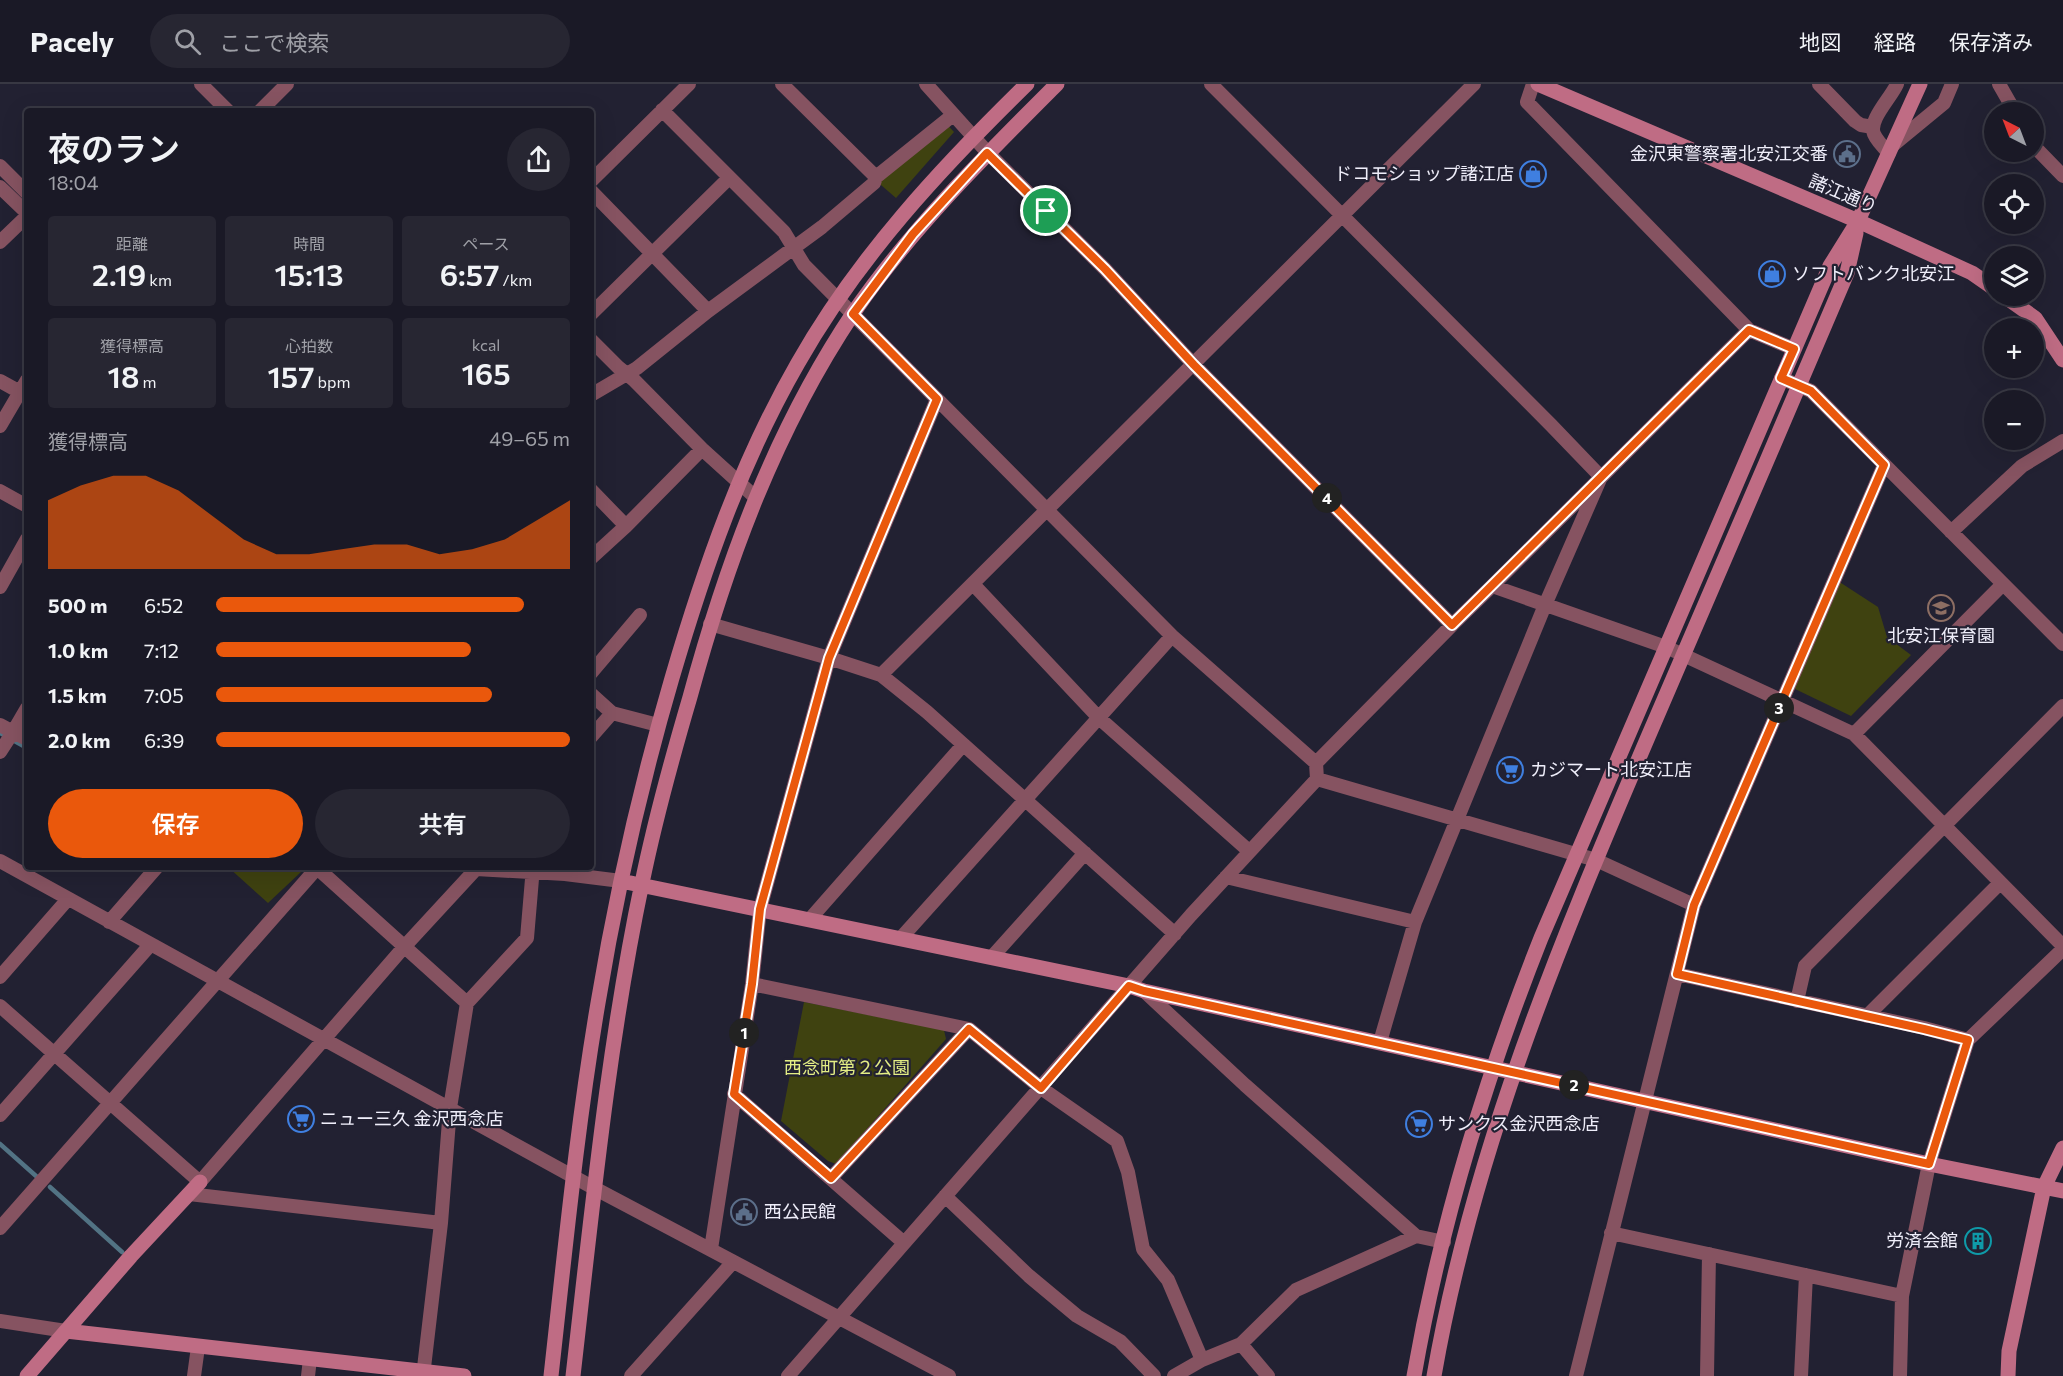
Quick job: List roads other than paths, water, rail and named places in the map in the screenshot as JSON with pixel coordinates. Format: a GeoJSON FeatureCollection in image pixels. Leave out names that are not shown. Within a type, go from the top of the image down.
{"type":"FeatureCollection","features":[{"type":"Feature","properties":{"kind":"street"},"geometry":{"type":"LineString","coordinates":[[201,84],[225,108]]}},
{"type":"Feature","properties":{"kind":"street"},"geometry":{"type":"LineString","coordinates":[[263,108],[287,84]]}},
{"type":"Feature","properties":{"kind":"street"},"geometry":{"type":"LineString","coordinates":[[594,178],[688,84]]}},
{"type":"Feature","properties":{"kind":"street"},"geometry":{"type":"LineString","coordinates":[[783,84],[876,177]]}},
{"type":"Feature","properties":{"kind":"street"},"geometry":{"type":"LineString","coordinates":[[926,84],[987,153],[1105,269],[1194,365],[1452,625]]}},
{"type":"Feature","properties":{"kind":"street"},"geometry":{"type":"LineString","coordinates":[[551,1376],[573,1175],[597,1006],[621,881],[658,725],[689,618],[738,483],[775,404],[838,299],[905,211],[973,136],[1027,84]]}},
{"type":"Feature","properties":{"kind":"street"},"geometry":{"type":"LineString","coordinates":[[573,1376],[613,1045],[641,884],[710,624],[755,497],[798,406],[853,314],[913,234],[987,153],[1057,84]]}},
{"type":"Feature","properties":{"kind":"street"},"geometry":{"type":"LineString","coordinates":[[1211,84],[1600,477]]}},
{"type":"Feature","properties":{"kind":"street"},"geometry":{"type":"LineString","coordinates":[[881,675],[1474,84]]}},
{"type":"Feature","properties":{"kind":"street"},"geometry":{"type":"LineString","coordinates":[[1533,84],[1527,102],[1749,330],[1794,349]]}},
{"type":"Feature","properties":{"kind":"street","name":"諸江通り"},"geometry":{"type":"LineString","coordinates":[[1538,84],[1858,221],[1972,273],[1984,281]]}},
{"type":"Feature","properties":{"kind":"street"},"geometry":{"type":"LineString","coordinates":[[1819,84],[1855,121],[1861,125],[1873,127]]}},
{"type":"Feature","properties":{"kind":"street"},"geometry":{"type":"LineString","coordinates":[[1891,149],[1875,135],[1873,127],[1875,118],[1893,95],[1897,84]]}},
{"type":"Feature","properties":{"kind":"street"},"geometry":{"type":"LineString","coordinates":[[1891,149],[1944,103],[1952,84]]}},
{"type":"Feature","properties":{"kind":"street"},"geometry":{"type":"LineString","coordinates":[[2000,84],[2010,102]]}},
{"type":"Feature","properties":{"kind":"street"},"geometry":{"type":"LineString","coordinates":[[1414,1376],[1444,1242],[1508,1021],[1830,266],[1858,221],[1919,87]]}},
{"type":"Feature","properties":{"kind":"street"},"geometry":{"type":"LineString","coordinates":[[662,110],[784,232],[804,265],[1172,636],[1316,763],[1317,778],[1249,851],[903,1242],[792,1375]]}},
{"type":"Feature","properties":{"kind":"street"},"geometry":{"type":"LineString","coordinates":[[594,393],[637,368],[708,311],[830,220],[874,183],[876,177],[953,115]]}},
{"type":"Feature","properties":{"kind":"street"},"geometry":{"type":"LineString","coordinates":[[2044,156],[2063,176]]}},
{"type":"Feature","properties":{"kind":"street"},"geometry":{"type":"LineString","coordinates":[[1,168],[24,190]]}},
{"type":"Feature","properties":{"kind":"street"},"geometry":{"type":"LineString","coordinates":[[594,311],[729,178]]}},
{"type":"Feature","properties":{"kind":"street"},"geometry":{"type":"LineString","coordinates":[[0,187],[24,212]]}},
{"type":"Feature","properties":{"kind":"street"},"geometry":{"type":"LineString","coordinates":[[594,194],[708,311]]}},
{"type":"Feature","properties":{"kind":"street"},"geometry":{"type":"LineString","coordinates":[[0,242],[24,218]]}},
{"type":"Feature","properties":{"kind":"street"},"geometry":{"type":"LineString","coordinates":[[1434,1376],[1444,1317],[1467,1226],[1514,1072],[1538,1003],[1596,860],[1847,273],[1858,221]]}},
{"type":"Feature","properties":{"kind":"street"},"geometry":{"type":"LineString","coordinates":[[2018,306],[2035,318],[2063,360]]}},
{"type":"Feature","properties":{"kind":"street"},"geometry":{"type":"LineString","coordinates":[[1316,763],[1749,330]]}},
{"type":"Feature","properties":{"kind":"street"},"geometry":{"type":"LineString","coordinates":[[594,343],[702,449],[755,497]]}},
{"type":"Feature","properties":{"kind":"street"},"geometry":{"type":"LineString","coordinates":[[1781,378],[1811,391],[2063,644]]}},
{"type":"Feature","properties":{"kind":"street"},"geometry":{"type":"LineString","coordinates":[[0,381],[20,392]]}},
{"type":"Feature","properties":{"kind":"street"},"geometry":{"type":"LineString","coordinates":[[0,426],[24,385]]}},
{"type":"Feature","properties":{"kind":"street"},"geometry":{"type":"LineString","coordinates":[[711,1249],[752,984],[760,909],[829,658],[937,399]]}},
{"type":"Feature","properties":{"kind":"street"},"geometry":{"type":"LineString","coordinates":[[1951,532],[2022,466],[2063,441]]}},
{"type":"Feature","properties":{"kind":"street"},"geometry":{"type":"LineString","coordinates":[[594,555],[702,449]]}},
{"type":"Feature","properties":{"kind":"street"},"geometry":{"type":"LineString","coordinates":[[1576,1376],[1694,905],[1884,465]]}},
{"type":"Feature","properties":{"kind":"street"},"geometry":{"type":"LineString","coordinates":[[1380,1042],[1415,922],[1600,477]]}},
{"type":"Feature","properties":{"kind":"street"},"geometry":{"type":"LineString","coordinates":[[0,491],[24,504]]}},
{"type":"Feature","properties":{"kind":"street"},"geometry":{"type":"LineString","coordinates":[[594,493],[626,526]]}},
{"type":"Feature","properties":{"kind":"street"},"geometry":{"type":"LineString","coordinates":[[0,587],[24,544]]}},
{"type":"Feature","properties":{"kind":"street"},"geometry":{"type":"LineString","coordinates":[[973,584],[1099,718],[1249,851]]}},
{"type":"Feature","properties":{"kind":"street"},"geometry":{"type":"LineString","coordinates":[[1854,734],[2003,584]]}},
{"type":"Feature","properties":{"kind":"street"},"geometry":{"type":"LineString","coordinates":[[1492,586],[1666,647],[1854,734],[2063,948],[1968,1040],[1929,1164],[1902,1296],[1900,1376]]}},
{"type":"Feature","properties":{"kind":"street"},"geometry":{"type":"LineString","coordinates":[[594,669],[640,615]]}},
{"type":"Feature","properties":{"kind":"street"},"geometry":{"type":"LineString","coordinates":[[710,624],[881,675],[927,712],[1175,934]]}},
{"type":"Feature","properties":{"kind":"street"},"geometry":{"type":"LineString","coordinates":[[901,938],[1172,636]]}},
{"type":"Feature","properties":{"kind":"street"},"geometry":{"type":"LineString","coordinates":[[594,697],[612,713],[658,725]]}},
{"type":"Feature","properties":{"kind":"street"},"geometry":{"type":"LineString","coordinates":[[1797,1001],[1805,966],[2063,706]]}},
{"type":"Feature","properties":{"kind":"street"},"geometry":{"type":"LineString","coordinates":[[6,738],[24,712]]}},
{"type":"Feature","properties":{"kind":"street"},"geometry":{"type":"LineString","coordinates":[[594,734],[612,713]]}},
{"type":"Feature","properties":{"kind":"street"},"geometry":{"type":"LineString","coordinates":[[6,738],[24,739]]}},
{"type":"Feature","properties":{"kind":"street"},"geometry":{"type":"LineString","coordinates":[[810,920],[963,745]]}},
{"type":"Feature","properties":{"kind":"street"},"geometry":{"type":"LineString","coordinates":[[1317,778],[1596,860],[1694,905]]}},
{"type":"Feature","properties":{"kind":"street"},"geometry":{"type":"LineString","coordinates":[[992,957],[1085,853]]}},
{"type":"Feature","properties":{"kind":"street"},"geometry":{"type":"LineString","coordinates":[[0,861],[594,1188],[949,1376]]}},
{"type":"Feature","properties":{"kind":"street"},"geometry":{"type":"LineString","coordinates":[[109,922],[154,870]]}},
{"type":"Feature","properties":{"kind":"street"},"geometry":{"type":"LineString","coordinates":[[0,1228],[313,870]]}},
{"type":"Feature","properties":{"kind":"street"},"geometry":{"type":"LineString","coordinates":[[319,870],[467,1003]]}},
{"type":"Feature","properties":{"kind":"street"},"geometry":{"type":"LineString","coordinates":[[27,1376],[474,870]]}},
{"type":"Feature","properties":{"kind":"street"},"geometry":{"type":"LineString","coordinates":[[424,1374],[441,1223],[450,1108],[467,1003],[527,938],[533,870],[641,884],[992,957],[1929,1164],[2063,1191]]}},
{"type":"Feature","properties":{"kind":"street"},"geometry":{"type":"LineString","coordinates":[[1226,877],[1415,922]]}},
{"type":"Feature","properties":{"kind":"street"},"geometry":{"type":"LineString","coordinates":[[1867,1016],[2001,883]]}},
{"type":"Feature","properties":{"kind":"street"},"geometry":{"type":"LineString","coordinates":[[0,977],[68,899]]}},
{"type":"Feature","properties":{"kind":"street"},"geometry":{"type":"LineString","coordinates":[[0,1115],[151,944]]}},
{"type":"Feature","properties":{"kind":"street"},"geometry":{"type":"LineString","coordinates":[[1677,974],[1968,1040]]}},
{"type":"Feature","properties":{"kind":"street"},"geometry":{"type":"LineString","coordinates":[[752,984],[969,1029],[1041,1088],[1117,1141],[1128,1172],[1143,1249],[1168,1280],[1202,1360]]}},
{"type":"Feature","properties":{"kind":"street"},"geometry":{"type":"LineString","coordinates":[[1144,991],[1416,1236],[1444,1242]]}},
{"type":"Feature","properties":{"kind":"street"},"geometry":{"type":"LineString","coordinates":[[0,1006],[200,1182]]}},
{"type":"Feature","properties":{"kind":"street"},"geometry":{"type":"LineString","coordinates":[[831,1178],[969,1029]]}},
{"type":"Feature","properties":{"kind":"street"},"geometry":{"type":"LineString","coordinates":[[734,1094],[903,1242]]}},
{"type":"Feature","properties":{"kind":"street"},"geometry":{"type":"LineString","coordinates":[[2008,1376],[2009,1351],[2044,1187],[2063,1148]]}},
{"type":"Feature","properties":{"kind":"street"},"geometry":{"type":"LineString","coordinates":[[189,1194],[441,1223]]}},
{"type":"Feature","properties":{"kind":"street"},"geometry":{"type":"LineString","coordinates":[[945,1196],[1029,1276],[1077,1316],[1120,1341],[1154,1376]]}},
{"type":"Feature","properties":{"kind":"street"},"geometry":{"type":"LineString","coordinates":[[1611,1233],[1902,1296]]}},
{"type":"Feature","properties":{"kind":"street"},"geometry":{"type":"LineString","coordinates":[[1174,1376],[1202,1360],[1241,1344],[1296,1290],[1416,1236]]}},
{"type":"Feature","properties":{"kind":"street"},"geometry":{"type":"LineString","coordinates":[[1707,1376],[1708,1254]]}},
{"type":"Feature","properties":{"kind":"street"},"geometry":{"type":"LineString","coordinates":[[631,1376],[733,1262]]}},
{"type":"Feature","properties":{"kind":"street"},"geometry":{"type":"LineString","coordinates":[[1801,1376],[1806,1275]]}},
{"type":"Feature","properties":{"kind":"street"},"geometry":{"type":"LineString","coordinates":[[1427,1313],[1444,1317]]}},
{"type":"Feature","properties":{"kind":"street"},"geometry":{"type":"LineString","coordinates":[[0,1321],[424,1374],[464,1376]]}},
{"type":"Feature","properties":{"kind":"street"},"geometry":{"type":"LineString","coordinates":[[1241,1344],[1268,1376]]}},
{"type":"Feature","properties":{"kind":"street"},"geometry":{"type":"LineString","coordinates":[[194,1376],[198,1347]]}},
{"type":"Feature","properties":{"kind":"street"},"geometry":{"type":"LineString","coordinates":[[308,1376],[310,1359]]}},
{"type":"Feature","properties":{"kind":"waterway"},"geometry":{"type":"LineString","coordinates":[[0,733],[24,746]]}},
{"type":"Feature","properties":{"kind":"waterway"},"geometry":{"type":"LineString","coordinates":[[0,1144],[36,1176]]}},
{"type":"Feature","properties":{"kind":"waterway"},"geometry":{"type":"LineString","coordinates":[[50,1187],[122,1252]]}},
{"type":"Feature","properties":{"kind":"place","name":"金沢東警察署北安江交番"},"geometry":{"type":"Point","coordinates":[1847,154]}},
{"type":"Feature","properties":{"kind":"place","name":"ドコモショップ諸江店"},"geometry":{"type":"Point","coordinates":[1533,174]}},
{"type":"Feature","properties":{"kind":"place","name":"ソフトバンク北安江"},"geometry":{"type":"Point","coordinates":[1772,274]}},
{"type":"Feature","properties":{"kind":"place","name":"北安江保育園"},"geometry":{"type":"Point","coordinates":[1941,608]}},
{"type":"Feature","properties":{"kind":"place","name":"カジマート北安江店"},"geometry":{"type":"Point","coordinates":[1510,770]}},
{"type":"Feature","properties":{"kind":"place","name":"ニュー三久 金沢西念店"},"geometry":{"type":"Point","coordinates":[301,1119]}},
{"type":"Feature","properties":{"kind":"place","name":"サンクス金沢西念店"},"geometry":{"type":"Point","coordinates":[1419,1124]}},
{"type":"Feature","properties":{"kind":"place","name":"西公民館"},"geometry":{"type":"Point","coordinates":[744,1212]}},
{"type":"Feature","properties":{"kind":"place","name":"労済会館"},"geometry":{"type":"Point","coordinates":[1978,1241]}},
{"type":"Feature","properties":{"kind":"park label","name":"西念町第２公園"},"geometry":{"type":"Point","coordinates":[847,1068]}}]}
